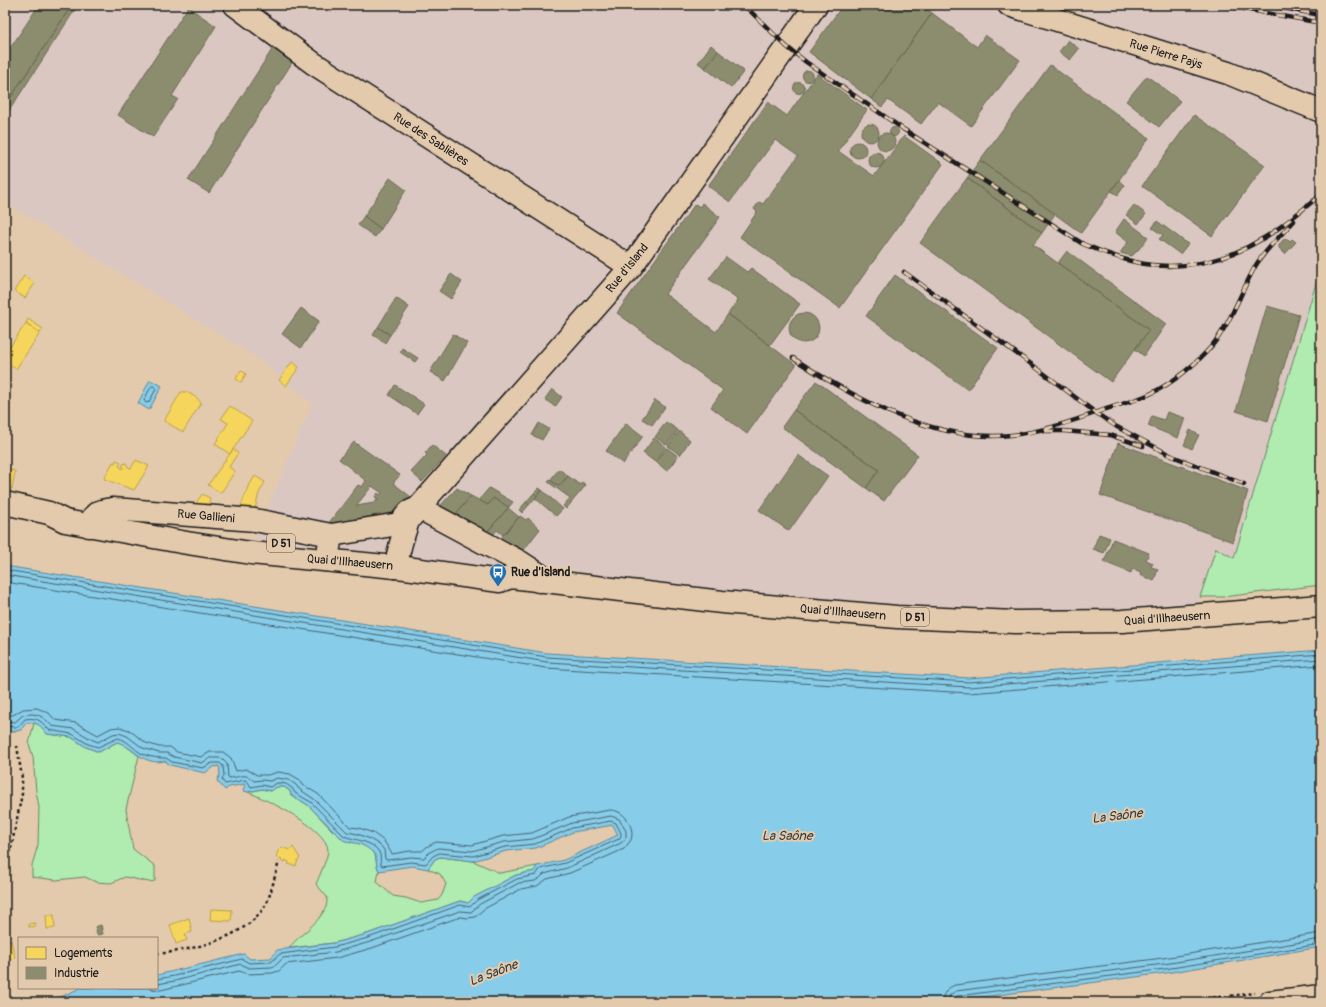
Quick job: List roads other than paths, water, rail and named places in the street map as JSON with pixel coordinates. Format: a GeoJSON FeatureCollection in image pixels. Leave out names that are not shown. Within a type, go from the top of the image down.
{"type":"FeatureCollection","features":[{"type":"Feature","properties":{"kind":"street","name":"Rue des Sablières"},"geometry":{"type":"LineString","coordinates":[[235,5],[313,63],[631,267]]}},
{"type":"Feature","properties":{"kind":"street","name":"Rue d'Island"},"geometry":{"type":"LineString","coordinates":[[396,562],[408,521],[421,509],[631,267],[816,5]]}},
{"type":"Feature","properties":{"kind":"street","name":"Rue Pierre Paÿs"},"geometry":{"type":"LineString","coordinates":[[1009,5],[1228,73],[1321,111]]}},
{"type":"Feature","properties":{"kind":"street","name":"Quai d'Illhaeusern"},"geometry":{"type":"LineString","coordinates":[[5,503],[49,513],[65,521],[91,521],[244,552],[329,548],[396,562],[502,571],[511,577],[539,581],[730,603],[897,617],[1015,622],[1122,621],[1321,606]]}},
{"type":"Feature","properties":{"kind":"street","name":"Rue Gallieni"},"geometry":{"type":"LineString","coordinates":[[91,521],[99,511],[113,509],[255,520],[329,548],[398,524],[409,512],[421,509]]}},
{"type":"Feature","properties":{"kind":"street"},"geometry":{"type":"LineString","coordinates":[[421,509],[520,562],[540,575],[539,581]]}},
{"type":"Feature","properties":{"kind":"street"},"geometry":{"type":"LineString","coordinates":[[1263,997],[1321,996]]}},
{"type":"Feature","properties":{"kind":"water"},"geometry":{"type":"Polygon","coordinates":[[[150,380],[162,386],[149,410],[138,403],[150,380]]]}},
{"type":"Feature","properties":{"kind":"water","name":"La Saône"},"geometry":{"type":"Polygon","coordinates":[[[5,566],[547,653],[969,678],[1321,650],[1321,947],[1166,973],[944,1002],[24,1002],[41,1001],[63,996],[78,989],[158,989],[158,975],[244,954],[250,959],[271,958],[277,950],[334,943],[367,934],[460,901],[468,903],[474,897],[516,875],[534,871],[537,866],[564,860],[618,835],[613,825],[573,832],[536,848],[506,851],[473,861],[440,857],[435,859],[428,869],[412,866],[379,871],[375,854],[361,844],[343,840],[308,805],[291,795],[290,791],[284,787],[277,787],[271,791],[262,789],[248,792],[243,791],[245,784],[229,787],[225,790],[217,781],[220,774],[219,766],[213,767],[205,773],[170,765],[165,761],[150,761],[144,759],[123,744],[117,742],[99,752],[86,747],[71,737],[47,734],[40,726],[33,723],[26,723],[21,730],[13,732],[5,729],[5,566]]]}},
{"type":"Feature","properties":{"kind":"railway"},"geometry":{"type":"LineString","coordinates":[[744,5],[787,47],[806,62],[903,129],[1083,244],[1115,256],[1135,262],[1168,266],[1201,263],[1217,259],[1248,247],[1270,234],[1321,195]]}},
{"type":"Feature","properties":{"kind":"railway"},"geometry":{"type":"LineString","coordinates":[[1222,5],[1321,23]]}},
{"type":"Feature","properties":{"kind":"railway"},"geometry":{"type":"LineString","coordinates":[[1265,5],[1321,15]]}},
{"type":"Feature","properties":{"kind":"railway"},"geometry":{"type":"LineString","coordinates":[[793,358],[842,388],[869,402],[896,415],[925,425],[953,432],[982,436],[1011,435],[1047,428],[1147,395],[1160,389],[1190,367],[1210,348],[1217,339],[1224,329],[1256,265],[1274,242],[1294,221]]}},
{"type":"Feature","properties":{"kind":"railway"},"geometry":{"type":"LineString","coordinates":[[904,272],[1096,413],[1117,427],[1172,456]]}},
{"type":"Feature","properties":{"kind":"railway"},"geometry":{"type":"LineString","coordinates":[[1045,431],[1110,435],[1143,446]]}},
{"type":"Feature","properties":{"kind":"railway"},"geometry":{"type":"LineString","coordinates":[[1167,454],[1244,484]]}},
{"type":"Feature","properties":{"kind":"place","name":"Rue d'Island"},"geometry":{"type":"Point","coordinates":[498,587]}}]}
